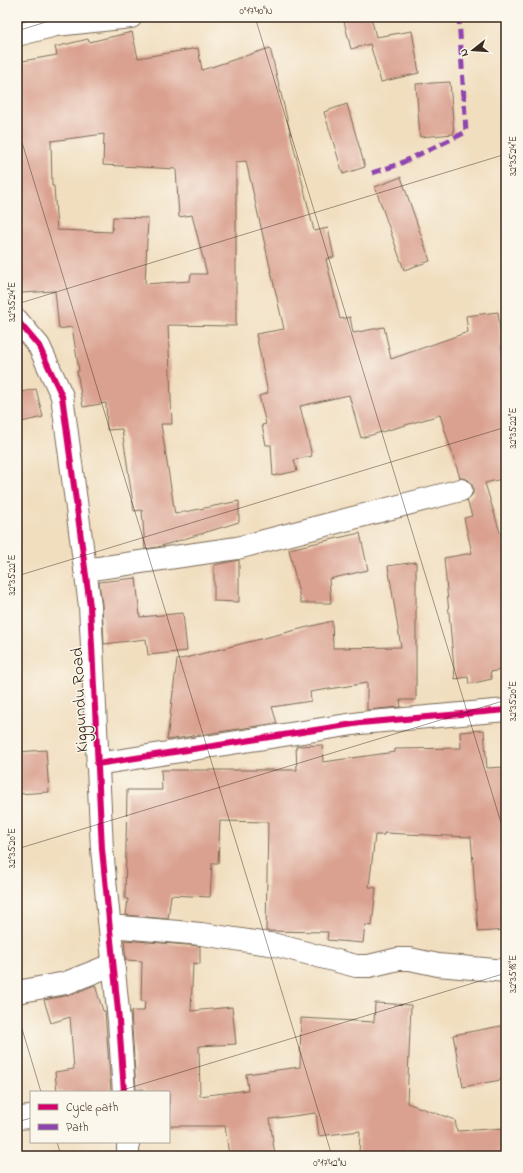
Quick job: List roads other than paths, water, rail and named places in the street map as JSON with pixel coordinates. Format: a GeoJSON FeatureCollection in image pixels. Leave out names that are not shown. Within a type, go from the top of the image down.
{"type":"FeatureCollection","features":[{"type":"Feature","properties":{"kind":"street"},"geometry":{"type":"LineString","coordinates":[[17,35],[56,25],[132,17]]}},
{"type":"Feature","properties":{"kind":"street","name":"Kiggundu Road"},"geometry":{"type":"LineString","coordinates":[[17,320],[39,346],[62,396],[90,606],[102,849],[114,964],[124,1091]]}},
{"type":"Feature","properties":{"kind":"street"},"geometry":{"type":"LineString","coordinates":[[85,570],[237,548],[461,490]]}},
{"type":"Feature","properties":{"kind":"street"},"geometry":{"type":"LineString","coordinates":[[97,764],[360,723],[506,710]]}},
{"type":"Feature","properties":{"kind":"street"},"geometry":{"type":"LineString","coordinates":[[110,926],[201,934],[276,945],[356,966],[370,966],[398,959],[404,959],[438,965],[506,971]]}},
{"type":"Feature","properties":{"kind":"street"},"geometry":{"type":"LineString","coordinates":[[17,992],[66,983],[114,964]]}},
{"type":"Feature","properties":{"kind":"street"},"geometry":{"type":"LineString","coordinates":[[17,1118],[30,1117]]}},
{"type":"Feature","properties":{"kind":"street"},"geometry":{"type":"LineString","coordinates":[[128,1143],[128,1156]]}}]}
